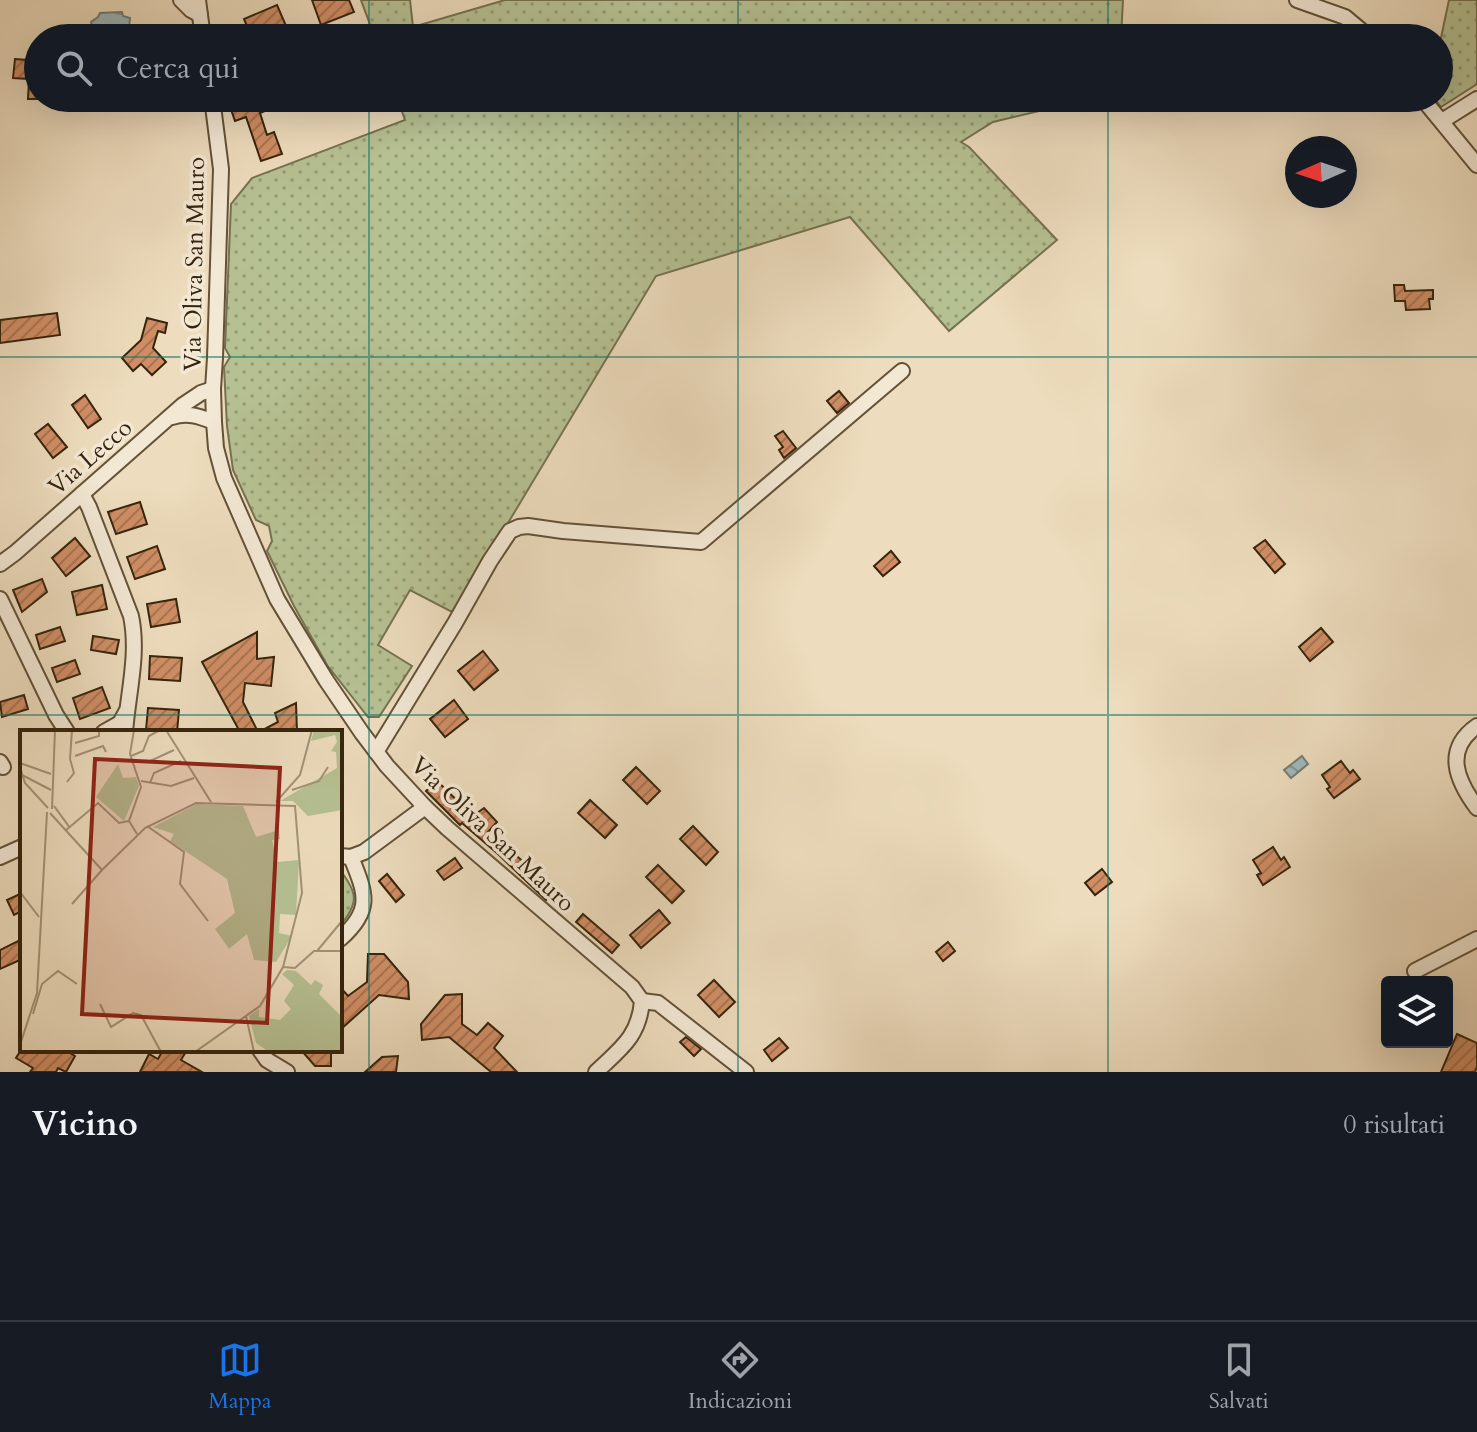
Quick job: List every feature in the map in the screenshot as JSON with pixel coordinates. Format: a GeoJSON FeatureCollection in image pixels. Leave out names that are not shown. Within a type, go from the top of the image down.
{"type":"FeatureCollection","features":[{"type":"Feature","properties":{"kind":"street"},"geometry":{"type":"LineString","coordinates":[[181,0],[191,10],[199,8]]}},
{"type":"Feature","properties":{"kind":"street"},"geometry":{"type":"LineString","coordinates":[[1297,0],[1345,17],[1353,24]]}},
{"type":"Feature","properties":{"kind":"street"},"geometry":{"type":"LineString","coordinates":[[1442,121],[1477,99]]}},
{"type":"Feature","properties":{"kind":"street","name":"Via Oliva San Mauro"},"geometry":{"type":"LineString","coordinates":[[214,112],[221,169],[213,389],[216,448],[224,478],[277,599],[326,680],[387,766],[447,828],[632,987],[642,1001]]}},
{"type":"Feature","properties":{"kind":"street"},"geometry":{"type":"LineString","coordinates":[[1434,112],[1477,165]]}},
{"type":"Feature","properties":{"kind":"street"},"geometry":{"type":"LineString","coordinates":[[376,752],[510,531],[528,526],[701,542],[902,371]]}},
{"type":"Feature","properties":{"kind":"street","name":"Via Lecco"},"geometry":{"type":"LineString","coordinates":[[0,564],[168,419],[201,393],[213,389]]}},
{"type":"Feature","properties":{"kind":"street"},"geometry":{"type":"LineString","coordinates":[[168,419],[182,414],[214,422]]}},
{"type":"Feature","properties":{"kind":"street"},"geometry":{"type":"LineString","coordinates":[[82,494],[131,616],[134,646],[125,730]]}},
{"type":"Feature","properties":{"kind":"street"},"geometry":{"type":"LineString","coordinates":[[0,599],[66,730]]}},
{"type":"Feature","properties":{"kind":"street"},"geometry":{"type":"LineString","coordinates":[[108,730],[120,723],[128,708]]}},
{"type":"Feature","properties":{"kind":"street"},"geometry":{"type":"LineString","coordinates":[[1477,726],[1461,743],[1456,757],[1457,775],[1477,808]]}},
{"type":"Feature","properties":{"kind":"street"},"geometry":{"type":"LineString","coordinates":[[342,937],[362,914],[364,898],[362,887],[346,856],[364,852],[425,807]]}},
{"type":"Feature","properties":{"kind":"street"},"geometry":{"type":"LineString","coordinates":[[0,857],[20,848]]}},
{"type":"Feature","properties":{"kind":"street"},"geometry":{"type":"LineString","coordinates":[[1415,971],[1477,939]]}},
{"type":"Feature","properties":{"kind":"street"},"geometry":{"type":"LineString","coordinates":[[596,1072],[637,1028],[642,1001],[658,1003],[746,1072]]}},
{"type":"Feature","properties":{"kind":"street"},"geometry":{"type":"LineString","coordinates":[[261,1052],[267,1060],[287,1072]]}},
{"type":"Feature","properties":{"kind":"green space"},"geometry":{"type":"Polygon","coordinates":[[[361,0],[410,0],[413,24],[370,24],[361,0]]]}},
{"type":"Feature","properties":{"kind":"green space"},"geometry":{"type":"Polygon","coordinates":[[[505,0],[1123,0],[1122,24],[423,24],[505,0]]]}},
{"type":"Feature","properties":{"kind":"green space"},"geometry":{"type":"Polygon","coordinates":[[[1449,0],[1477,0],[1477,84],[1453,99],[1453,24],[1444,24],[1449,0]]]}},
{"type":"Feature","properties":{"kind":"green space"},"geometry":{"type":"Polygon","coordinates":[[[402,112],[1035,112],[993,122],[961,142],[1057,240],[949,331],[850,217],[656,276],[452,612],[410,590],[378,645],[412,666],[379,717],[368,717],[327,665],[294,606],[267,551],[272,541],[269,526],[256,520],[233,470],[224,367],[230,357],[225,348],[231,204],[252,178],[405,120],[402,112]]]}},
{"type":"Feature","properties":{"kind":"green space"},"geometry":{"type":"Polygon","coordinates":[[[342,873],[353,892],[351,911],[342,923],[342,873]]]}},
{"type":"Feature","properties":{"kind":"water"},"geometry":{"type":"Polygon","coordinates":[[[122,12],[123,16],[130,18],[129,24],[92,24],[100,13],[122,12]]]}},
{"type":"Feature","properties":{"kind":"water"},"geometry":{"type":"Polygon","coordinates":[[[1302,756],[1308,764],[1291,778],[1284,770],[1302,756]]]}},
{"type":"Feature","properties":{"kind":"building"},"geometry":{"type":"Polygon","coordinates":[[[312,0],[349,0],[354,12],[321,24],[312,0]]]}},
{"type":"Feature","properties":{"kind":"building"},"geometry":{"type":"Polygon","coordinates":[[[277,5],[285,24],[246,24],[244,19],[277,5]]]}},
{"type":"Feature","properties":{"kind":"building"},"geometry":{"type":"Polygon","coordinates":[[[15,59],[24,60],[24,79],[13,78],[15,59]]]}},
{"type":"Feature","properties":{"kind":"building"},"geometry":{"type":"Polygon","coordinates":[[[232,112],[262,112],[260,113],[267,135],[274,132],[282,154],[261,161],[246,117],[235,121],[232,112]]]}},
{"type":"Feature","properties":{"kind":"building"},"geometry":{"type":"Polygon","coordinates":[[[1394,285],[1404,285],[1405,291],[1433,290],[1433,299],[1429,299],[1430,309],[1406,310],[1405,301],[1395,301],[1394,285]]]}},
{"type":"Feature","properties":{"kind":"building"},"geometry":{"type":"Polygon","coordinates":[[[57,313],[60,335],[0,343],[0,320],[57,313]]]}},
{"type":"Feature","properties":{"kind":"building"},"geometry":{"type":"Polygon","coordinates":[[[147,318],[167,323],[165,333],[158,331],[153,348],[166,362],[152,375],[141,364],[133,371],[122,358],[141,340],[147,318]]]}},
{"type":"Feature","properties":{"kind":"building"},"geometry":{"type":"Polygon","coordinates":[[[839,391],[849,403],[837,413],[827,401],[839,391]]]}},
{"type":"Feature","properties":{"kind":"building"},"geometry":{"type":"Polygon","coordinates":[[[85,395],[101,419],[88,428],[72,405],[85,395]]]}},
{"type":"Feature","properties":{"kind":"building"},"geometry":{"type":"Polygon","coordinates":[[[48,424],[67,447],[53,458],[35,434],[48,424]]]}},
{"type":"Feature","properties":{"kind":"building"},"geometry":{"type":"Polygon","coordinates":[[[783,431],[796,448],[784,458],[779,450],[783,447],[775,436],[783,431]]]}},
{"type":"Feature","properties":{"kind":"building"},"geometry":{"type":"Polygon","coordinates":[[[140,502],[147,524],[116,534],[108,512],[140,502]]]}},
{"type":"Feature","properties":{"kind":"building"},"geometry":{"type":"Polygon","coordinates":[[[75,538],[90,556],[66,576],[52,558],[75,538]]]}},
{"type":"Feature","properties":{"kind":"building"},"geometry":{"type":"Polygon","coordinates":[[[1265,540],[1285,564],[1275,573],[1254,548],[1265,540]]]}},
{"type":"Feature","properties":{"kind":"building"},"geometry":{"type":"Polygon","coordinates":[[[157,546],[165,569],[135,579],[127,557],[157,546]]]}},
{"type":"Feature","properties":{"kind":"building"},"geometry":{"type":"Polygon","coordinates":[[[891,551],[900,562],[883,576],[874,566],[891,551]]]}},
{"type":"Feature","properties":{"kind":"building"},"geometry":{"type":"Polygon","coordinates":[[[42,579],[47,592],[22,612],[13,590],[42,579]]]}},
{"type":"Feature","properties":{"kind":"building"},"geometry":{"type":"Polygon","coordinates":[[[102,585],[107,609],[77,615],[72,592],[102,585]]]}},
{"type":"Feature","properties":{"kind":"building"},"geometry":{"type":"Polygon","coordinates":[[[176,599],[180,622],[151,627],[147,604],[176,599]]]}},
{"type":"Feature","properties":{"kind":"building"},"geometry":{"type":"Polygon","coordinates":[[[60,627],[65,641],[40,649],[36,635],[60,627]]]}},
{"type":"Feature","properties":{"kind":"building"},"geometry":{"type":"Polygon","coordinates":[[[1321,628],[1333,642],[1310,661],[1299,647],[1321,628]]]}},
{"type":"Feature","properties":{"kind":"building"},"geometry":{"type":"Polygon","coordinates":[[[257,632],[257,659],[274,657],[271,686],[245,683],[243,702],[257,730],[239,730],[202,662],[257,632]]]}},
{"type":"Feature","properties":{"kind":"building"},"geometry":{"type":"Polygon","coordinates":[[[93,636],[119,640],[116,654],[91,650],[93,636]]]}},
{"type":"Feature","properties":{"kind":"building"},"geometry":{"type":"Polygon","coordinates":[[[483,651],[498,670],[474,690],[458,671],[483,651]]]}},
{"type":"Feature","properties":{"kind":"building"},"geometry":{"type":"Polygon","coordinates":[[[150,656],[182,658],[180,681],[149,679],[150,656]]]}},
{"type":"Feature","properties":{"kind":"building"},"geometry":{"type":"Polygon","coordinates":[[[75,660],[80,674],[57,682],[52,668],[75,660]]]}},
{"type":"Feature","properties":{"kind":"building"},"geometry":{"type":"Polygon","coordinates":[[[102,687],[110,708],[80,719],[73,698],[102,687]]]}},
{"type":"Feature","properties":{"kind":"building"},"geometry":{"type":"Polygon","coordinates":[[[24,695],[28,709],[2,717],[0,702],[24,695]]]}},
{"type":"Feature","properties":{"kind":"building"},"geometry":{"type":"Polygon","coordinates":[[[454,700],[468,719],[445,737],[430,719],[454,700]]]}},
{"type":"Feature","properties":{"kind":"building"},"geometry":{"type":"Polygon","coordinates":[[[296,703],[297,730],[263,730],[278,722],[275,713],[296,703]]]}},
{"type":"Feature","properties":{"kind":"building"},"geometry":{"type":"Polygon","coordinates":[[[148,708],[179,710],[177,730],[146,730],[148,708]]]}},
{"type":"Feature","properties":{"kind":"building"},"geometry":{"type":"Polygon","coordinates":[[[1341,761],[1350,773],[1353,770],[1360,779],[1334,798],[1322,775],[1341,761]]]}},
{"type":"Feature","properties":{"kind":"building"},"geometry":{"type":"Polygon","coordinates":[[[636,767],[660,791],[647,804],[623,780],[636,767]]]}},
{"type":"Feature","properties":{"kind":"building"},"geometry":{"type":"Polygon","coordinates":[[[437,781],[473,816],[484,808],[497,822],[488,832],[557,888],[546,900],[426,791],[437,781]]]}},
{"type":"Feature","properties":{"kind":"building"},"geometry":{"type":"Polygon","coordinates":[[[590,800],[617,825],[605,838],[578,813],[590,800]]]}},
{"type":"Feature","properties":{"kind":"building"},"geometry":{"type":"Polygon","coordinates":[[[693,826],[718,852],[706,865],[680,839],[693,826]]]}},
{"type":"Feature","properties":{"kind":"building"},"geometry":{"type":"Polygon","coordinates":[[[1273,847],[1290,867],[1263,885],[1257,875],[1261,873],[1253,860],[1273,847]]]}},
{"type":"Feature","properties":{"kind":"building"},"geometry":{"type":"Polygon","coordinates":[[[455,858],[462,868],[444,880],[437,871],[455,858]]]}},
{"type":"Feature","properties":{"kind":"building"},"geometry":{"type":"Polygon","coordinates":[[[658,865],[684,891],[672,903],[646,877],[658,865]]]}},
{"type":"Feature","properties":{"kind":"building"},"geometry":{"type":"Polygon","coordinates":[[[1102,869],[1112,882],[1095,895],[1085,883],[1102,869]]]}},
{"type":"Feature","properties":{"kind":"building"},"geometry":{"type":"Polygon","coordinates":[[[387,874],[404,895],[396,902],[379,881],[387,874]]]}},
{"type":"Feature","properties":{"kind":"building"},"geometry":{"type":"Polygon","coordinates":[[[20,894],[20,912],[14,915],[7,900],[20,894]]]}},
{"type":"Feature","properties":{"kind":"building"},"geometry":{"type":"Polygon","coordinates":[[[659,910],[670,923],[641,948],[630,935],[659,910]]]}},
{"type":"Feature","properties":{"kind":"building"},"geometry":{"type":"Polygon","coordinates":[[[583,914],[619,945],[612,953],[576,922],[583,914]]]}},
{"type":"Feature","properties":{"kind":"building"},"geometry":{"type":"Polygon","coordinates":[[[20,940],[20,960],[0,969],[0,950],[20,940]]]}},
{"type":"Feature","properties":{"kind":"building"},"geometry":{"type":"Polygon","coordinates":[[[948,942],[955,951],[943,961],[936,952],[948,942]]]}},
{"type":"Feature","properties":{"kind":"building"},"geometry":{"type":"Polygon","coordinates":[[[368,954],[384,954],[408,982],[409,999],[379,995],[342,1028],[342,989],[348,996],[367,982],[368,954]]]}},
{"type":"Feature","properties":{"kind":"building"},"geometry":{"type":"Polygon","coordinates":[[[714,980],[735,1002],[719,1017],[698,995],[714,980]]]}},
{"type":"Feature","properties":{"kind":"building"},"geometry":{"type":"Polygon","coordinates":[[[462,994],[462,1024],[477,1035],[488,1023],[503,1036],[494,1048],[517,1072],[491,1072],[449,1037],[422,1040],[421,1024],[445,995],[462,994]]]}},
{"type":"Feature","properties":{"kind":"building"},"geometry":{"type":"Polygon","coordinates":[[[1457,1034],[1477,1043],[1475,1072],[1441,1072],[1457,1034]]]}},
{"type":"Feature","properties":{"kind":"building"},"geometry":{"type":"Polygon","coordinates":[[[686,1037],[701,1049],[694,1056],[680,1042],[686,1037]]]}},
{"type":"Feature","properties":{"kind":"building"},"geometry":{"type":"Polygon","coordinates":[[[779,1038],[788,1048],[772,1061],[764,1050],[779,1038]]]}},
{"type":"Feature","properties":{"kind":"building"},"geometry":{"type":"Polygon","coordinates":[[[20,1052],[68,1052],[75,1056],[66,1072],[58,1068],[56,1072],[30,1072],[33,1068],[16,1058],[20,1052]]]}},
{"type":"Feature","properties":{"kind":"building"},"geometry":{"type":"Polygon","coordinates":[[[162,1052],[186,1052],[181,1060],[202,1072],[140,1072],[149,1054],[158,1059],[162,1052]]]}},
{"type":"Feature","properties":{"kind":"building"},"geometry":{"type":"Polygon","coordinates":[[[303,1052],[331,1052],[331,1066],[315,1066],[303,1052]]]}},
{"type":"Feature","properties":{"kind":"building"},"geometry":{"type":"Polygon","coordinates":[[[398,1056],[396,1072],[365,1072],[382,1057],[398,1056]]]}}]}
